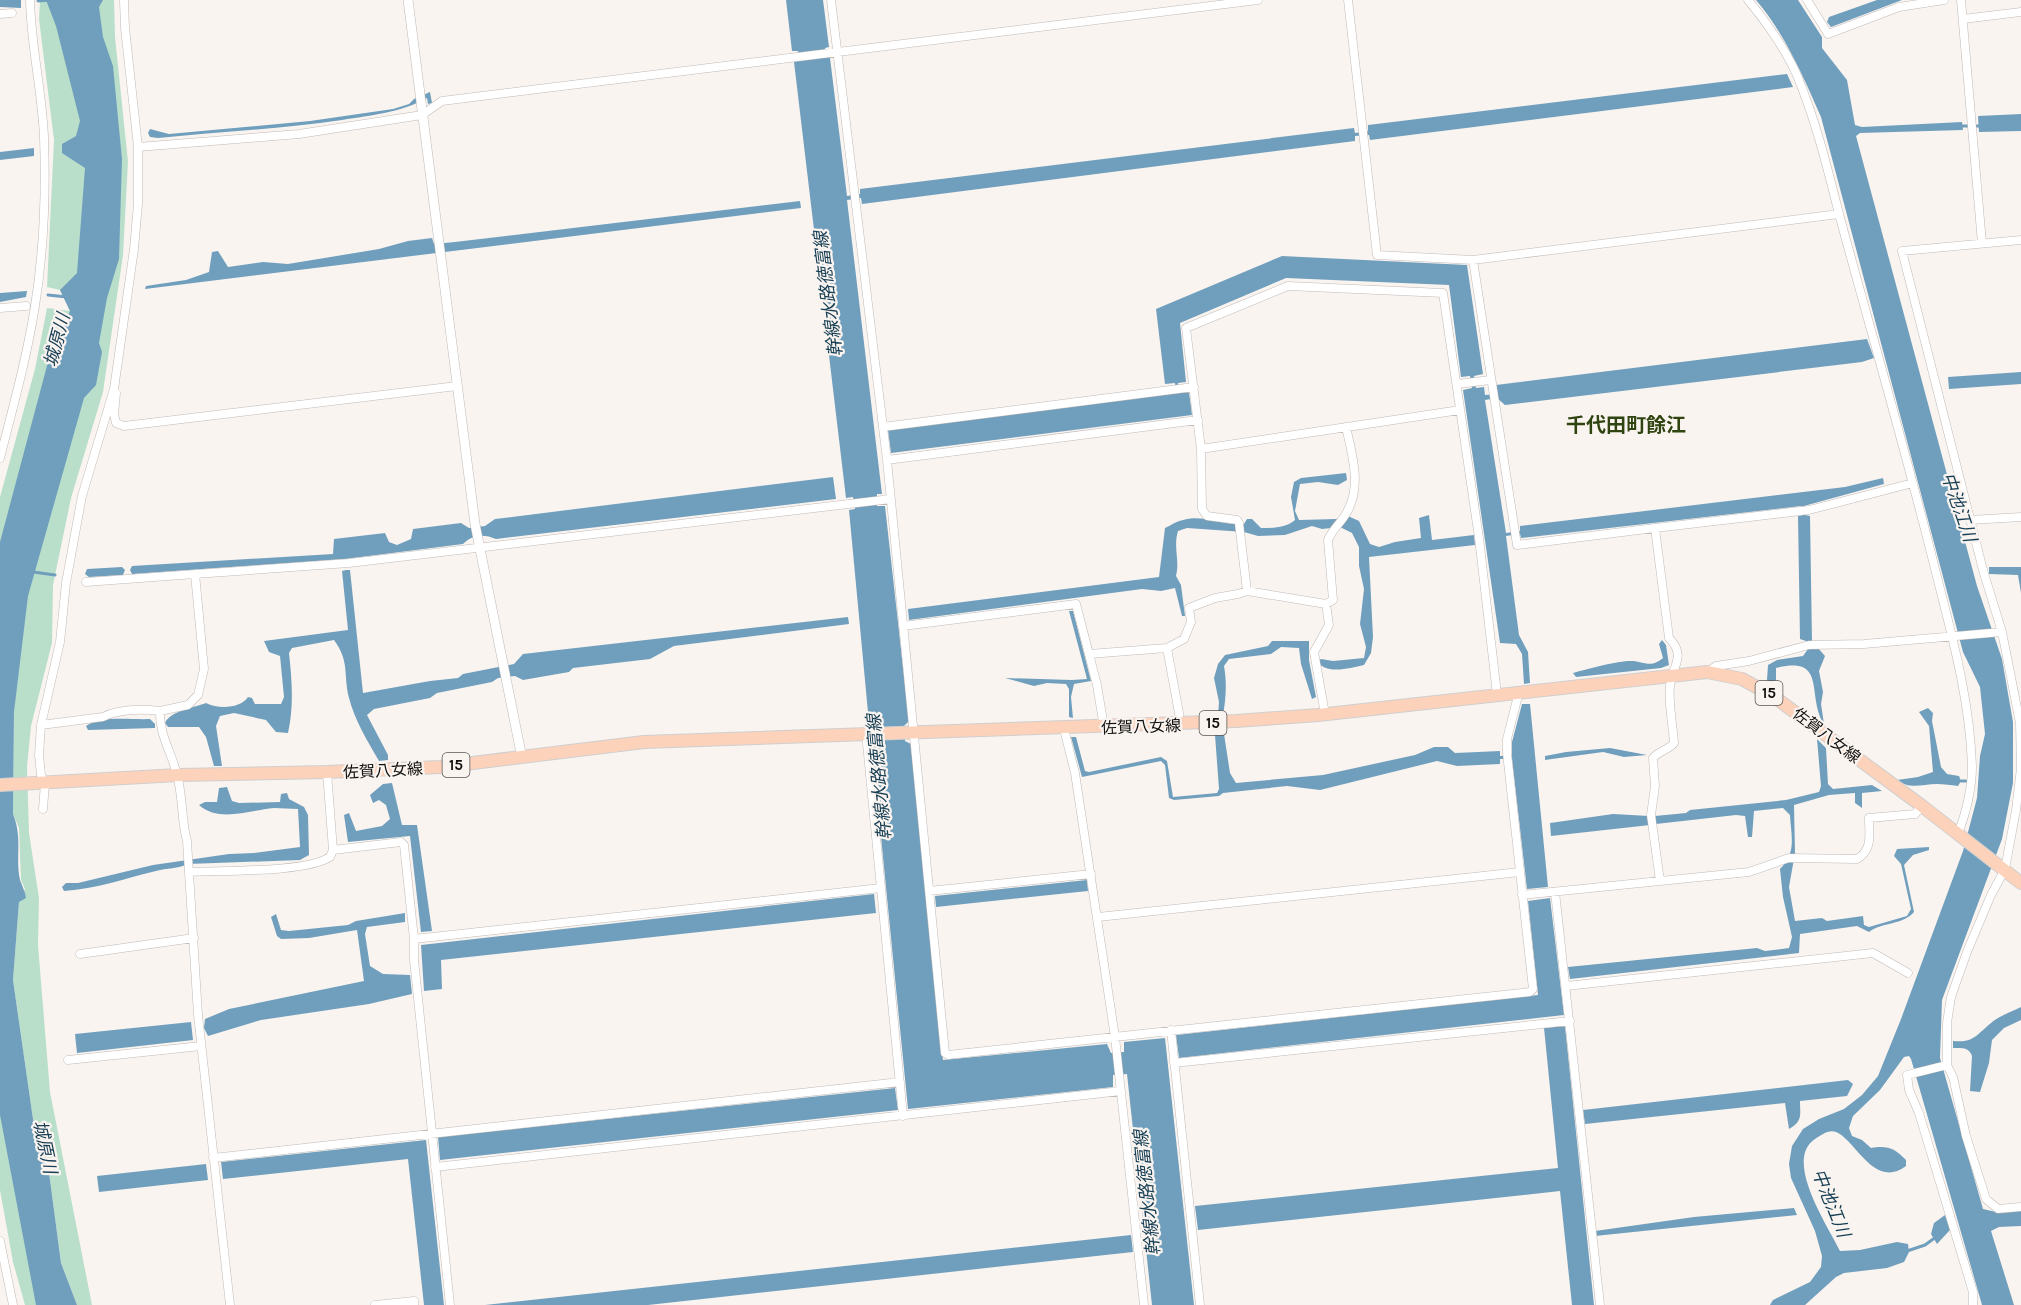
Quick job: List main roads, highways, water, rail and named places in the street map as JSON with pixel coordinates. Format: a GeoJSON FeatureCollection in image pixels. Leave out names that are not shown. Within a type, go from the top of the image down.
{"type":"FeatureCollection","features":[{"type":"Feature","properties":{"kind":"main road","name":"佐賀八女線"},"geometry":{"type":"LineString","coordinates":[[0,785],[178,775],[440,767],[644,742],[909,731],[1064,729],[1179,724],[1325,714],[1707,672],[1742,680],[1773,696],[1922,806],[2021,883]]}},
{"type":"Feature","properties":{"kind":"water"},"geometry":{"type":"Polygon","coordinates":[[[0,0],[21,0],[21,8],[0,7],[0,0]]]}},
{"type":"Feature","properties":{"kind":"water"},"geometry":{"type":"Polygon","coordinates":[[[46,0],[103,0],[99,7],[103,37],[113,66],[122,159],[119,259],[107,298],[99,343],[102,352],[96,385],[84,398],[28,596],[14,712],[13,814],[18,832],[20,880],[26,898],[19,902],[13,980],[34,1126],[48,1165],[61,1263],[77,1305],[36,1305],[0,1115],[0,542],[48,362],[70,311],[60,290],[77,273],[85,168],[62,153],[62,144],[76,136],[80,121],[56,26],[46,0]]]}},
{"type":"Feature","properties":{"kind":"water","name":"幹線水路徳富線"},"geometry":{"type":"Polygon","coordinates":[[[786,0],[823,0],[829,47],[825,48],[827,57],[830,58],[847,196],[860,194],[860,189],[1354,128],[1355,133],[1368,131],[1368,125],[1787,74],[1793,87],[1370,140],[1369,135],[1355,136],[1355,141],[862,204],[861,198],[847,200],[882,494],[877,494],[877,506],[885,506],[909,721],[903,727],[905,741],[911,744],[943,1060],[1107,1044],[1111,1053],[1124,1052],[1124,1042],[1165,1038],[1194,1305],[1152,1305],[1127,1074],[1113,1075],[1113,1087],[908,1109],[872,746],[875,743],[874,728],[869,723],[849,510],[855,509],[853,497],[846,498],[794,62],[799,60],[798,51],[792,51],[786,0]]]}},
{"type":"Feature","properties":{"kind":"water"},"geometry":{"type":"Polygon","coordinates":[[[1756,0],[1798,0],[1822,37],[1822,48],[1847,80],[1855,125],[1862,127],[1962,122],[1963,130],[1860,133],[1856,136],[1977,586],[2002,659],[2013,722],[2013,783],[2002,839],[1942,1000],[1940,1058],[1983,1209],[1996,1212],[2021,1211],[2021,1226],[1999,1227],[1991,1231],[2014,1305],[1982,1305],[1909,1056],[1904,1057],[1880,1090],[1853,1116],[1849,1128],[1852,1136],[1862,1140],[1871,1148],[1886,1147],[1898,1153],[1906,1160],[1906,1166],[1895,1172],[1884,1172],[1875,1168],[1843,1137],[1833,1131],[1815,1139],[1806,1149],[1804,1162],[1811,1194],[1840,1251],[1860,1250],[1897,1242],[1908,1244],[1909,1252],[1904,1262],[1887,1268],[1844,1273],[1836,1277],[1805,1305],[1770,1305],[1773,1300],[1810,1282],[1821,1267],[1822,1256],[1815,1231],[1791,1178],[1789,1164],[1792,1146],[1803,1129],[1819,1119],[1844,1109],[1862,1095],[1878,1076],[1963,851],[1977,798],[1980,756],[1985,734],[1980,687],[1963,652],[1821,117],[1785,41],[1756,0]]]}},
{"type":"Feature","properties":{"kind":"water"},"geometry":{"type":"Polygon","coordinates":[[[1877,0],[1902,0],[1831,27],[1827,22],[1829,17],[1877,0]]]}},
{"type":"Feature","properties":{"kind":"water"},"geometry":{"type":"Polygon","coordinates":[[[430,92],[432,103],[428,104],[427,98],[396,110],[342,120],[158,138],[150,137],[148,133],[150,129],[169,134],[310,121],[393,109],[409,104],[414,99],[430,92]]]}},
{"type":"Feature","properties":{"kind":"water"},"geometry":{"type":"Polygon","coordinates":[[[2021,114],[2021,131],[1979,132],[1978,116],[2021,114]]]}},
{"type":"Feature","properties":{"kind":"water"},"geometry":{"type":"Polygon","coordinates":[[[34,148],[34,156],[0,160],[0,152],[34,148]]]}},
{"type":"Feature","properties":{"kind":"water"},"geometry":{"type":"Polygon","coordinates":[[[800,201],[801,208],[145,289],[146,286],[186,280],[209,272],[212,252],[218,251],[228,267],[263,262],[288,264],[432,238],[434,244],[455,242],[800,201]]]}},
{"type":"Feature","properties":{"kind":"water"},"geometry":{"type":"Polygon","coordinates":[[[1282,256],[1467,265],[1483,374],[1474,376],[1476,388],[1484,387],[1485,395],[1497,394],[1496,385],[1867,339],[1874,358],[1862,362],[1505,405],[1497,398],[1485,400],[1506,533],[1520,531],[1520,526],[1845,487],[1883,478],[1884,484],[1804,506],[1805,515],[1810,516],[1812,641],[1813,648],[1818,648],[1825,656],[1819,671],[1823,692],[1821,704],[1824,724],[1816,702],[1813,681],[1803,667],[1776,668],[1776,680],[1770,684],[1767,680],[1768,665],[1777,660],[1803,656],[1808,649],[1809,642],[1800,639],[1798,516],[1803,515],[1801,506],[1521,538],[1520,534],[1506,536],[1519,635],[1528,652],[1530,683],[1524,684],[1522,654],[1516,644],[1500,643],[1463,390],[1472,388],[1470,376],[1461,377],[1449,285],[1286,278],[1180,323],[1186,382],[1178,383],[1179,392],[1189,392],[1192,415],[891,453],[888,430],[1176,393],[1175,383],[1165,384],[1156,309],[1282,256]]]}},
{"type":"Feature","properties":{"kind":"water"},"geometry":{"type":"Polygon","coordinates":[[[27,291],[26,297],[0,302],[0,293],[27,291]]]}},
{"type":"Feature","properties":{"kind":"water"},"geometry":{"type":"Polygon","coordinates":[[[2021,372],[2021,384],[1949,389],[1948,377],[2021,372]]]}},
{"type":"Feature","properties":{"kind":"water"},"geometry":{"type":"Polygon","coordinates":[[[1346,473],[1347,480],[1338,485],[1318,482],[1300,484],[1295,511],[1299,520],[1336,519],[1348,516],[1359,521],[1370,544],[1379,547],[1421,538],[1419,518],[1429,515],[1432,540],[1474,535],[1475,545],[1369,557],[1373,637],[1371,653],[1364,665],[1333,669],[1317,662],[1321,659],[1333,661],[1364,658],[1366,647],[1360,624],[1364,589],[1359,566],[1359,547],[1352,533],[1340,527],[1322,529],[1312,526],[1285,535],[1258,536],[1244,532],[1187,528],[1178,531],[1176,576],[1181,585],[1185,616],[1182,616],[1175,588],[1161,591],[1142,589],[909,620],[908,609],[1159,577],[1165,528],[1181,521],[1198,518],[1236,524],[1244,524],[1247,519],[1252,519],[1261,528],[1283,526],[1295,520],[1291,497],[1294,482],[1301,478],[1346,473]]]}},
{"type":"Feature","properties":{"kind":"water"},"geometry":{"type":"Polygon","coordinates":[[[833,477],[836,499],[496,539],[479,536],[463,544],[345,559],[132,574],[130,570],[132,566],[333,554],[334,539],[385,533],[389,542],[397,545],[411,539],[413,529],[461,523],[469,528],[485,526],[495,519],[833,477]]]}},
{"type":"Feature","properties":{"kind":"water"},"geometry":{"type":"Polygon","coordinates":[[[122,567],[125,570],[123,575],[89,577],[85,574],[87,569],[122,567]]]}},
{"type":"Feature","properties":{"kind":"water"},"geometry":{"type":"Polygon","coordinates":[[[1989,567],[2021,567],[2021,593],[2018,575],[1989,574],[1989,567]]]}},
{"type":"Feature","properties":{"kind":"water"},"geometry":{"type":"Polygon","coordinates":[[[350,570],[363,693],[458,678],[463,674],[514,664],[523,654],[848,617],[849,624],[674,646],[650,659],[573,668],[569,672],[523,680],[515,676],[498,678],[492,682],[437,693],[430,698],[374,709],[367,715],[388,755],[388,760],[379,761],[358,723],[347,690],[342,655],[334,640],[292,648],[289,653],[292,693],[288,733],[276,732],[266,720],[234,713],[220,716],[216,726],[222,766],[214,766],[206,737],[199,727],[168,727],[165,723],[172,716],[182,710],[206,703],[228,707],[240,704],[248,697],[252,698],[255,704],[281,704],[284,697],[280,656],[269,652],[264,641],[348,630],[342,571],[350,570]]]}},
{"type":"Feature","properties":{"kind":"water"},"geometry":{"type":"Polygon","coordinates":[[[1069,611],[1073,611],[1091,681],[1074,684],[1071,697],[1073,718],[1069,717],[1069,689],[1066,684],[1047,683],[1034,686],[1005,678],[1087,679],[1069,611]]]}},
{"type":"Feature","properties":{"kind":"water"},"geometry":{"type":"Polygon","coordinates":[[[1662,640],[1666,645],[1669,665],[1661,668],[1576,677],[1573,673],[1625,661],[1654,663],[1663,658],[1659,644],[1662,640]]]}},
{"type":"Feature","properties":{"kind":"water"},"geometry":{"type":"Polygon","coordinates":[[[1272,641],[1309,641],[1309,660],[1316,697],[1312,699],[1301,664],[1299,648],[1281,647],[1271,654],[1229,659],[1224,666],[1226,690],[1223,715],[1218,716],[1219,702],[1214,678],[1218,664],[1225,655],[1268,646],[1272,641]]]}},
{"type":"Feature","properties":{"kind":"water"},"geometry":{"type":"Polygon","coordinates":[[[1522,704],[1530,704],[1548,887],[1527,889],[1512,759],[1500,759],[1500,764],[1457,766],[1437,761],[1320,790],[1287,786],[1174,800],[1169,798],[1165,765],[1161,761],[1082,777],[1071,737],[1076,737],[1085,771],[1089,772],[1161,757],[1167,761],[1173,797],[1217,793],[1219,789],[1215,735],[1224,734],[1230,773],[1236,783],[1323,775],[1415,755],[1434,747],[1448,747],[1455,753],[1500,751],[1500,756],[1512,755],[1512,742],[1522,704]]]}},
{"type":"Feature","properties":{"kind":"water"},"geometry":{"type":"Polygon","coordinates":[[[1928,708],[1933,713],[1932,721],[1941,767],[1947,774],[1959,776],[1961,781],[1958,786],[1937,784],[1911,786],[1897,780],[1933,772],[1929,726],[1919,712],[1928,708]]]}},
{"type":"Feature","properties":{"kind":"water"},"geometry":{"type":"Polygon","coordinates":[[[108,719],[150,719],[155,724],[155,728],[88,730],[86,726],[108,719]]]}},
{"type":"Feature","properties":{"kind":"water"},"geometry":{"type":"Polygon","coordinates":[[[1817,739],[1826,748],[1828,784],[1833,789],[1872,785],[1882,791],[1862,793],[1862,808],[1855,803],[1855,793],[1829,795],[1794,805],[1795,853],[1789,887],[1795,921],[1822,918],[1827,921],[1863,916],[1864,925],[1869,927],[1907,916],[1911,909],[1901,864],[1894,856],[1897,849],[1929,847],[1929,850],[1913,855],[1904,865],[1914,912],[1904,919],[1869,932],[1857,926],[1800,934],[1799,953],[1570,979],[1568,967],[1757,948],[1765,951],[1789,948],[1792,937],[1783,897],[1780,869],[1789,857],[1792,837],[1790,815],[1783,808],[1754,811],[1752,837],[1748,837],[1745,816],[1736,815],[1656,824],[1655,816],[1786,800],[1819,792],[1821,786],[1817,739]]]}},
{"type":"Feature","properties":{"kind":"water"},"geometry":{"type":"Polygon","coordinates":[[[1610,748],[1647,755],[1624,757],[1603,752],[1545,760],[1545,756],[1566,752],[1610,748]]]}},
{"type":"Feature","properties":{"kind":"water"},"geometry":{"type":"Polygon","coordinates":[[[392,783],[402,825],[417,825],[432,931],[421,932],[410,836],[348,842],[344,815],[349,813],[356,831],[382,826],[390,819],[386,805],[379,800],[373,803],[370,795],[383,784],[392,783]]]}},
{"type":"Feature","properties":{"kind":"water"},"geometry":{"type":"Polygon","coordinates":[[[227,787],[232,801],[239,803],[280,802],[281,794],[287,793],[289,799],[304,807],[308,815],[309,855],[300,860],[188,864],[99,886],[64,891],[62,887],[66,883],[78,883],[153,865],[300,847],[298,809],[274,808],[225,814],[207,810],[199,805],[205,802],[217,802],[219,788],[227,787]]]}},
{"type":"Feature","properties":{"kind":"water"},"geometry":{"type":"Polygon","coordinates":[[[1613,814],[1649,816],[1650,825],[1551,836],[1550,823],[1613,814]]]}},
{"type":"Feature","properties":{"kind":"water"},"geometry":{"type":"Polygon","coordinates":[[[1087,880],[1088,891],[936,907],[935,896],[1087,880]]]}},
{"type":"Feature","properties":{"kind":"water"},"geometry":{"type":"Polygon","coordinates":[[[874,894],[876,913],[441,960],[442,989],[424,991],[421,945],[874,894]]]}},
{"type":"Feature","properties":{"kind":"water"},"geometry":{"type":"Polygon","coordinates":[[[1550,898],[1564,1015],[1179,1058],[1176,1035],[1538,995],[1528,901],[1550,898]]]}},
{"type":"Feature","properties":{"kind":"water"},"geometry":{"type":"Polygon","coordinates":[[[405,913],[405,922],[367,927],[365,934],[370,966],[383,974],[410,975],[412,994],[369,1004],[261,1020],[208,1036],[204,1028],[205,1019],[229,1009],[364,981],[357,930],[309,938],[281,939],[277,936],[271,917],[276,914],[281,930],[289,931],[348,925],[356,921],[405,913]]]}},
{"type":"Feature","properties":{"kind":"water"},"geometry":{"type":"Polygon","coordinates":[[[2021,1007],[2021,1020],[2004,1028],[1992,1040],[1989,1063],[1980,1092],[1970,1091],[1971,1053],[1962,1048],[1953,1048],[1953,1041],[1970,1039],[1998,1018],[2021,1007]]]}},
{"type":"Feature","properties":{"kind":"water"},"geometry":{"type":"Polygon","coordinates":[[[191,1022],[193,1040],[77,1053],[75,1034],[191,1022]]]}},
{"type":"Feature","properties":{"kind":"water"},"geometry":{"type":"Polygon","coordinates":[[[1565,1026],[1594,1305],[1572,1305],[1560,1191],[1198,1230],[1195,1206],[1558,1168],[1544,1028],[1565,1026]]]}},
{"type":"Feature","properties":{"kind":"water"},"geometry":{"type":"Polygon","coordinates":[[[1848,1080],[1853,1084],[1847,1096],[1800,1101],[1799,1120],[1789,1129],[1785,1103],[1585,1124],[1583,1110],[1848,1080]]]}},
{"type":"Feature","properties":{"kind":"water"},"geometry":{"type":"Polygon","coordinates":[[[895,1088],[898,1110],[440,1160],[438,1137],[895,1088]]]}},
{"type":"Feature","properties":{"kind":"water"},"geometry":{"type":"Polygon","coordinates":[[[426,1140],[444,1305],[424,1305],[408,1159],[223,1179],[221,1162],[426,1140]]]}},
{"type":"Feature","properties":{"kind":"water"},"geometry":{"type":"Polygon","coordinates":[[[206,1164],[208,1180],[99,1192],[97,1176],[206,1164]]]}},
{"type":"Feature","properties":{"kind":"water"},"geometry":{"type":"Polygon","coordinates":[[[1794,1208],[1797,1215],[1595,1236],[1595,1231],[1694,1217],[1794,1208]]]}},
{"type":"Feature","properties":{"kind":"water"},"geometry":{"type":"Polygon","coordinates":[[[1945,1215],[1950,1230],[1937,1244],[1931,1234],[1934,1223],[1945,1215]]]}},
{"type":"Feature","properties":{"kind":"water"},"geometry":{"type":"Polygon","coordinates":[[[1131,1235],[1133,1252],[648,1305],[485,1305],[1131,1235]]]}},
{"type":"Feature","properties":{"kind":"waterway"},"geometry":{"type":"LineString","coordinates":[[38,1],[50,0]]}},
{"type":"Feature","properties":{"kind":"waterway"},"geometry":{"type":"LineString","coordinates":[[1960,126],[1980,126]]}},
{"type":"Feature","properties":{"kind":"waterway"},"geometry":{"type":"LineString","coordinates":[[48,295],[67,297]]}},
{"type":"Feature","properties":{"kind":"waterway"},"geometry":{"type":"LineString","coordinates":[[33,572],[55,575]]}},
{"type":"Feature","properties":{"kind":"waterway"},"geometry":{"type":"LineString","coordinates":[[1961,781],[1966,781]]}},
{"type":"Feature","properties":{"kind":"waterway"},"geometry":{"type":"LineString","coordinates":[[1907,1251],[1925,1245],[1936,1237]]}},
{"type":"Feature","properties":{"kind":"district","name":"千代田町餘江"},"geometry":{"type":"Point","coordinates":[1626,425]}},
{"type":"Feature","properties":{"kind":"water label","name":"城原川"},"geometry":{"type":"Point","coordinates":[57,340]}},
{"type":"Feature","properties":{"kind":"water label","name":"中池江川"},"geometry":{"type":"Point","coordinates":[1959,507]}},
{"type":"Feature","properties":{"kind":"water label","name":"城原川"},"geometry":{"type":"Point","coordinates":[45,1147]}},
{"type":"Feature","properties":{"kind":"water label","name":"中池江川"},"geometry":{"type":"Point","coordinates":[1831,1203]}}]}
